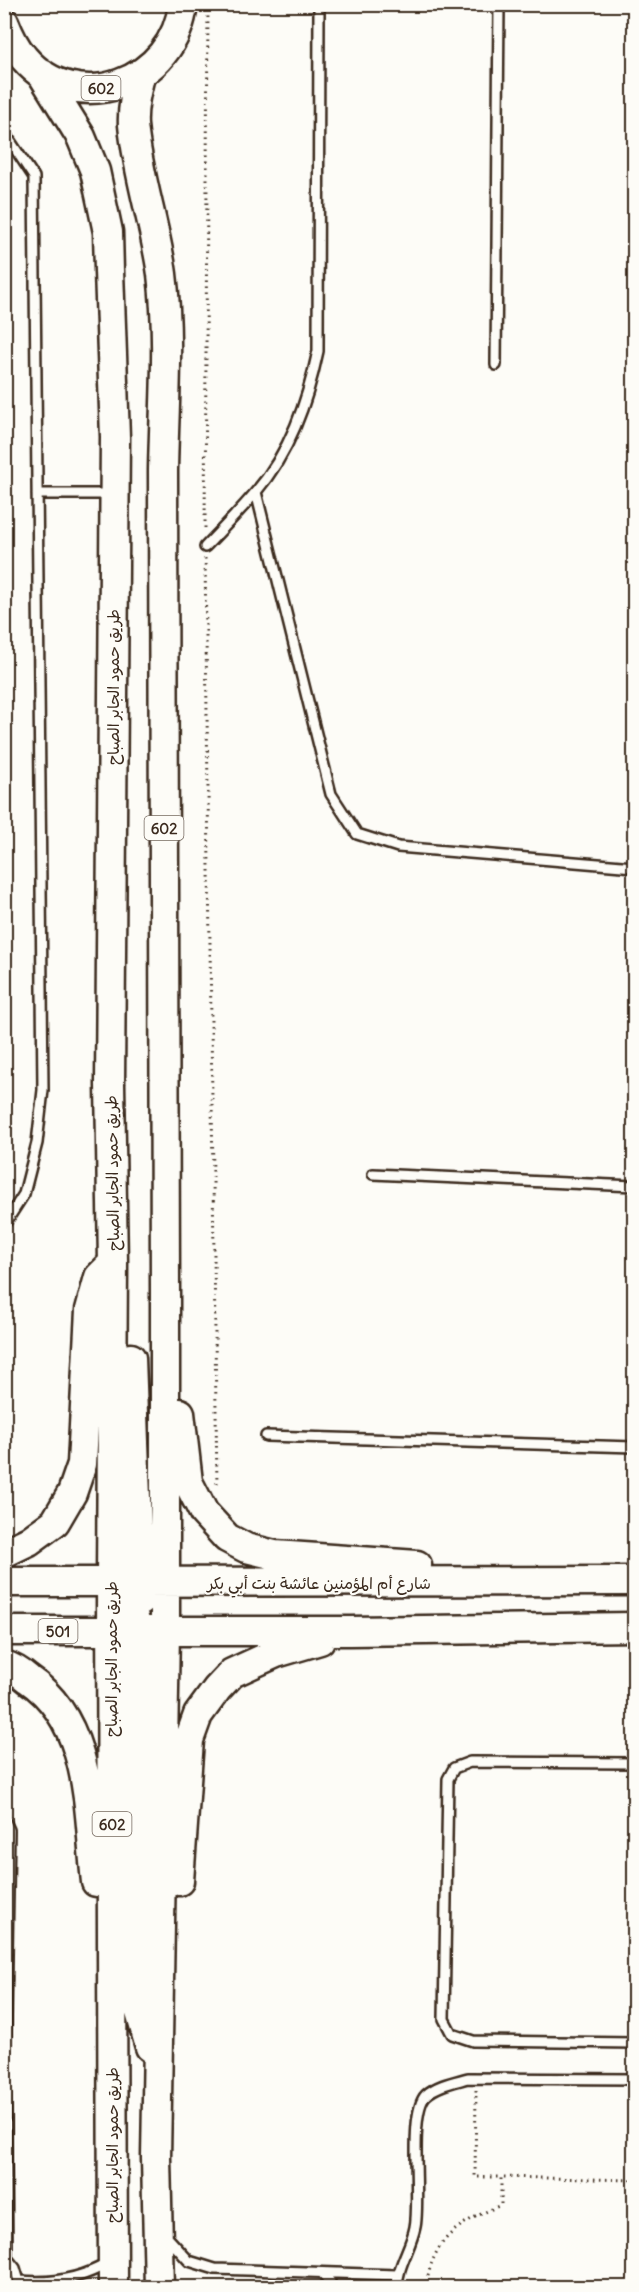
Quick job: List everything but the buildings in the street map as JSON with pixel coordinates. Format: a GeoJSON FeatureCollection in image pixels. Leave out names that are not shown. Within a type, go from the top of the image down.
{"type":"FeatureCollection","features":[{"type":"Feature","properties":{"kind":"main road","name":"602"},"geometry":{"type":"LineString","coordinates":[[4,22],[12,42],[25,60],[42,74],[65,85],[90,89],[116,86],[140,76],[159,61],[173,41],[181,19],[183,4]]}},
{"type":"Feature","properties":{"kind":"main road","name":"طريق حمود الجابر الصباح"},"geometry":{"type":"LineString","coordinates":[[42,74],[81,137],[95,171],[108,232],[115,437],[110,1072],[113,1263]]}},
{"type":"Feature","properties":{"kind":"main road","name":"602"},"geometry":{"type":"LineString","coordinates":[[138,1583],[165,1295],[163,471],[166,361],[162,276],[133,124],[134,101],[140,76]]}},
{"type":"Feature","properties":{"kind":"main road"},"geometry":{"type":"LineString","coordinates":[[4,1553],[29,1541],[55,1522],[72,1493],[82,1464],[90,1310],[99,1277],[113,1263],[129,1302],[138,1583],[146,1613],[165,1631],[156,2158],[159,2288]]}},
{"type":"Feature","properties":{"kind":"main road"},"geometry":{"type":"LineString","coordinates":[[165,1295],[188,1482],[204,1513],[227,1538],[246,1548],[275,1555],[480,1570],[556,1582]]}},
{"type":"Feature","properties":{"kind":"main road","name":"شارع أم المؤمنين عائشة بنت أبي بكر"},"geometry":{"type":"LineString","coordinates":[[4,1582],[634,1581]]}},
{"type":"Feature","properties":{"kind":"main road"},"geometry":{"type":"LineString","coordinates":[[138,1583],[126,1597],[134,1614],[124,1631],[134,1961],[136,1998],[157,2068]]}},
{"type":"Feature","properties":{"kind":"main road"},"geometry":{"type":"LineString","coordinates":[[124,1631],[634,1627]]}},
{"type":"Feature","properties":{"kind":"main road","name":"501"},"geometry":{"type":"LineString","coordinates":[[4,1631],[124,1631]]}},
{"type":"Feature","properties":{"kind":"main road","name":"طريق حمود الجابر الصباح"},"geometry":{"type":"LineString","coordinates":[[113,2274],[112,2017],[124,1631]]}},
{"type":"Feature","properties":{"kind":"main road"},"geometry":{"type":"LineString","coordinates":[[160,1964],[173,1934],[178,1902],[189,1740],[198,1715],[232,1673],[276,1653],[351,1631]]}},
{"type":"Feature","properties":{"kind":"main road"},"geometry":{"type":"LineString","coordinates":[[4,1665],[11,1667],[41,1688],[66,1719],[77,1743],[83,1768],[112,2017]]}},
{"type":"Feature","properties":{"kind":"lane"},"geometry":{"type":"LineString","coordinates":[[205,547],[256,492],[279,460],[297,426],[310,389],[318,351],[320,4]]}},
{"type":"Feature","properties":{"kind":"lane"},"geometry":{"type":"LineString","coordinates":[[496,365],[499,4]]}},
{"type":"Feature","properties":{"kind":"lane"},"geometry":{"type":"LineString","coordinates":[[4,132],[34,177],[43,1090],[37,1143],[24,1194],[4,1225]]}},
{"type":"Feature","properties":{"kind":"lane"},"geometry":{"type":"LineString","coordinates":[[256,492],[331,794],[357,834],[398,847],[634,867]]}},
{"type":"Feature","properties":{"kind":"lane"},"geometry":{"type":"LineString","coordinates":[[38,494],[114,494]]}},
{"type":"Feature","properties":{"kind":"lane"},"geometry":{"type":"LineString","coordinates":[[373,1174],[634,1186]]}},
{"type":"Feature","properties":{"kind":"lane"},"geometry":{"type":"LineString","coordinates":[[266,1436],[634,1447]]}},
{"type":"Feature","properties":{"kind":"lane"},"geometry":{"type":"LineString","coordinates":[[634,1763],[470,1762],[454,1768],[448,1779],[444,2019],[452,2034],[473,2041],[634,2043]]}},
{"type":"Feature","properties":{"kind":"lane"},"geometry":{"type":"LineString","coordinates":[[4,1819],[9,1830],[5,2078],[6,2260],[15,2268],[21,2284],[51,2285],[83,2275],[113,2274]]}},
{"type":"Feature","properties":{"kind":"lane"},"geometry":{"type":"LineString","coordinates":[[397,2288],[397,2275],[416,2225],[418,2118],[425,2096],[442,2085],[476,2078],[634,2079]]}},
{"type":"Feature","properties":{"kind":"lane"},"geometry":{"type":"LineString","coordinates":[[159,2226],[172,2246],[189,2261],[216,2269],[397,2275]]}},
{"type":"Feature","properties":{"kind":"lane"},"geometry":{"type":"LineString","coordinates":[[322,2273],[330,2282],[331,2288]]}},
{"type":"Feature","properties":{"kind":"path"},"geometry":{"type":"LineString","coordinates":[[208,4],[205,547],[217,1494]]}},
{"type":"Feature","properties":{"kind":"path"},"geometry":{"type":"LineString","coordinates":[[476,2078],[475,2176],[634,2180]]}},
{"type":"Feature","properties":{"kind":"path"},"geometry":{"type":"LineString","coordinates":[[426,2288],[428,2270],[449,2233],[463,2223],[501,2205],[501,2177]]}},
{"type":"Feature","properties":{"kind":"path"},"geometry":{"type":"LineString","coordinates":[[4,2286],[147,2288]]}}]}
